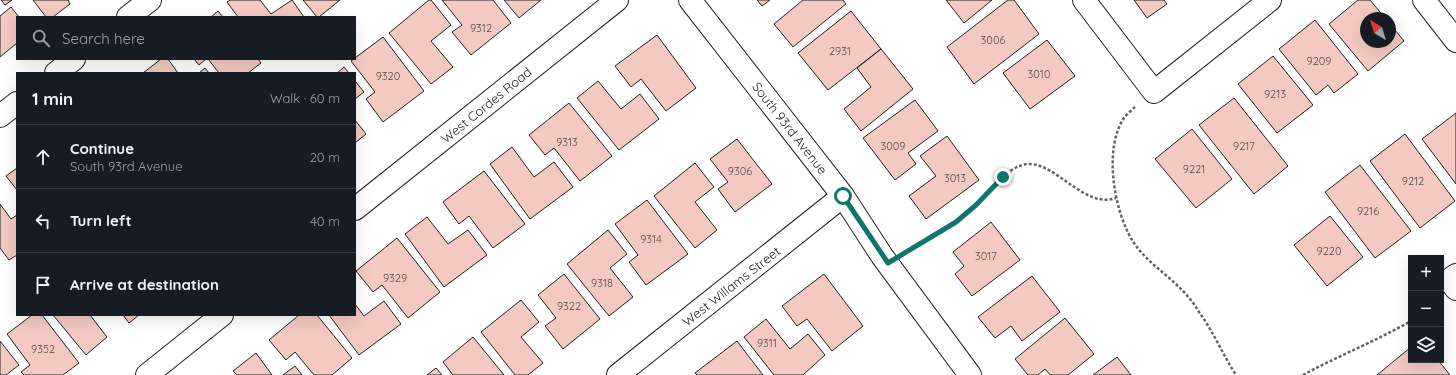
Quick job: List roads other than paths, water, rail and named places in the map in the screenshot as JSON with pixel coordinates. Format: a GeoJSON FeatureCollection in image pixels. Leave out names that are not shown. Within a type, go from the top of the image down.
{"type":"FeatureCollection","features":[{"type":"Feature","properties":{"kind":"street"},"geometry":{"type":"LineString","coordinates":[[129,16],[150,0]]}},
{"type":"Feature","properties":{"kind":"street","name":"West Cordes Road"},"geometry":{"type":"LineString","coordinates":[[356,208],[617,0]]}},
{"type":"Feature","properties":{"kind":"street","name":"South 93rd Avenue"},"geometry":{"type":"LineString","coordinates":[[690,0],[843,196],[888,263],[970,375]]}},
{"type":"Feature","properties":{"kind":"street"},"geometry":{"type":"LineString","coordinates":[[1084,0],[1154,92],[1270,0]]}},
{"type":"Feature","properties":{"kind":"street"},"geometry":{"type":"LineString","coordinates":[[1424,0],[1456,41]]}},
{"type":"Feature","properties":{"kind":"street"},"geometry":{"type":"LineString","coordinates":[[57,72],[73,60]]}},
{"type":"Feature","properties":{"kind":"street"},"geometry":{"type":"LineString","coordinates":[[0,116],[16,104]]}},
{"type":"Feature","properties":{"kind":"street","name":"West Willams Street"},"geometry":{"type":"LineString","coordinates":[[618,375],[843,196]]}},
{"type":"Feature","properties":{"kind":"street"},"geometry":{"type":"LineString","coordinates":[[147,375],[221,316]]}}]}
